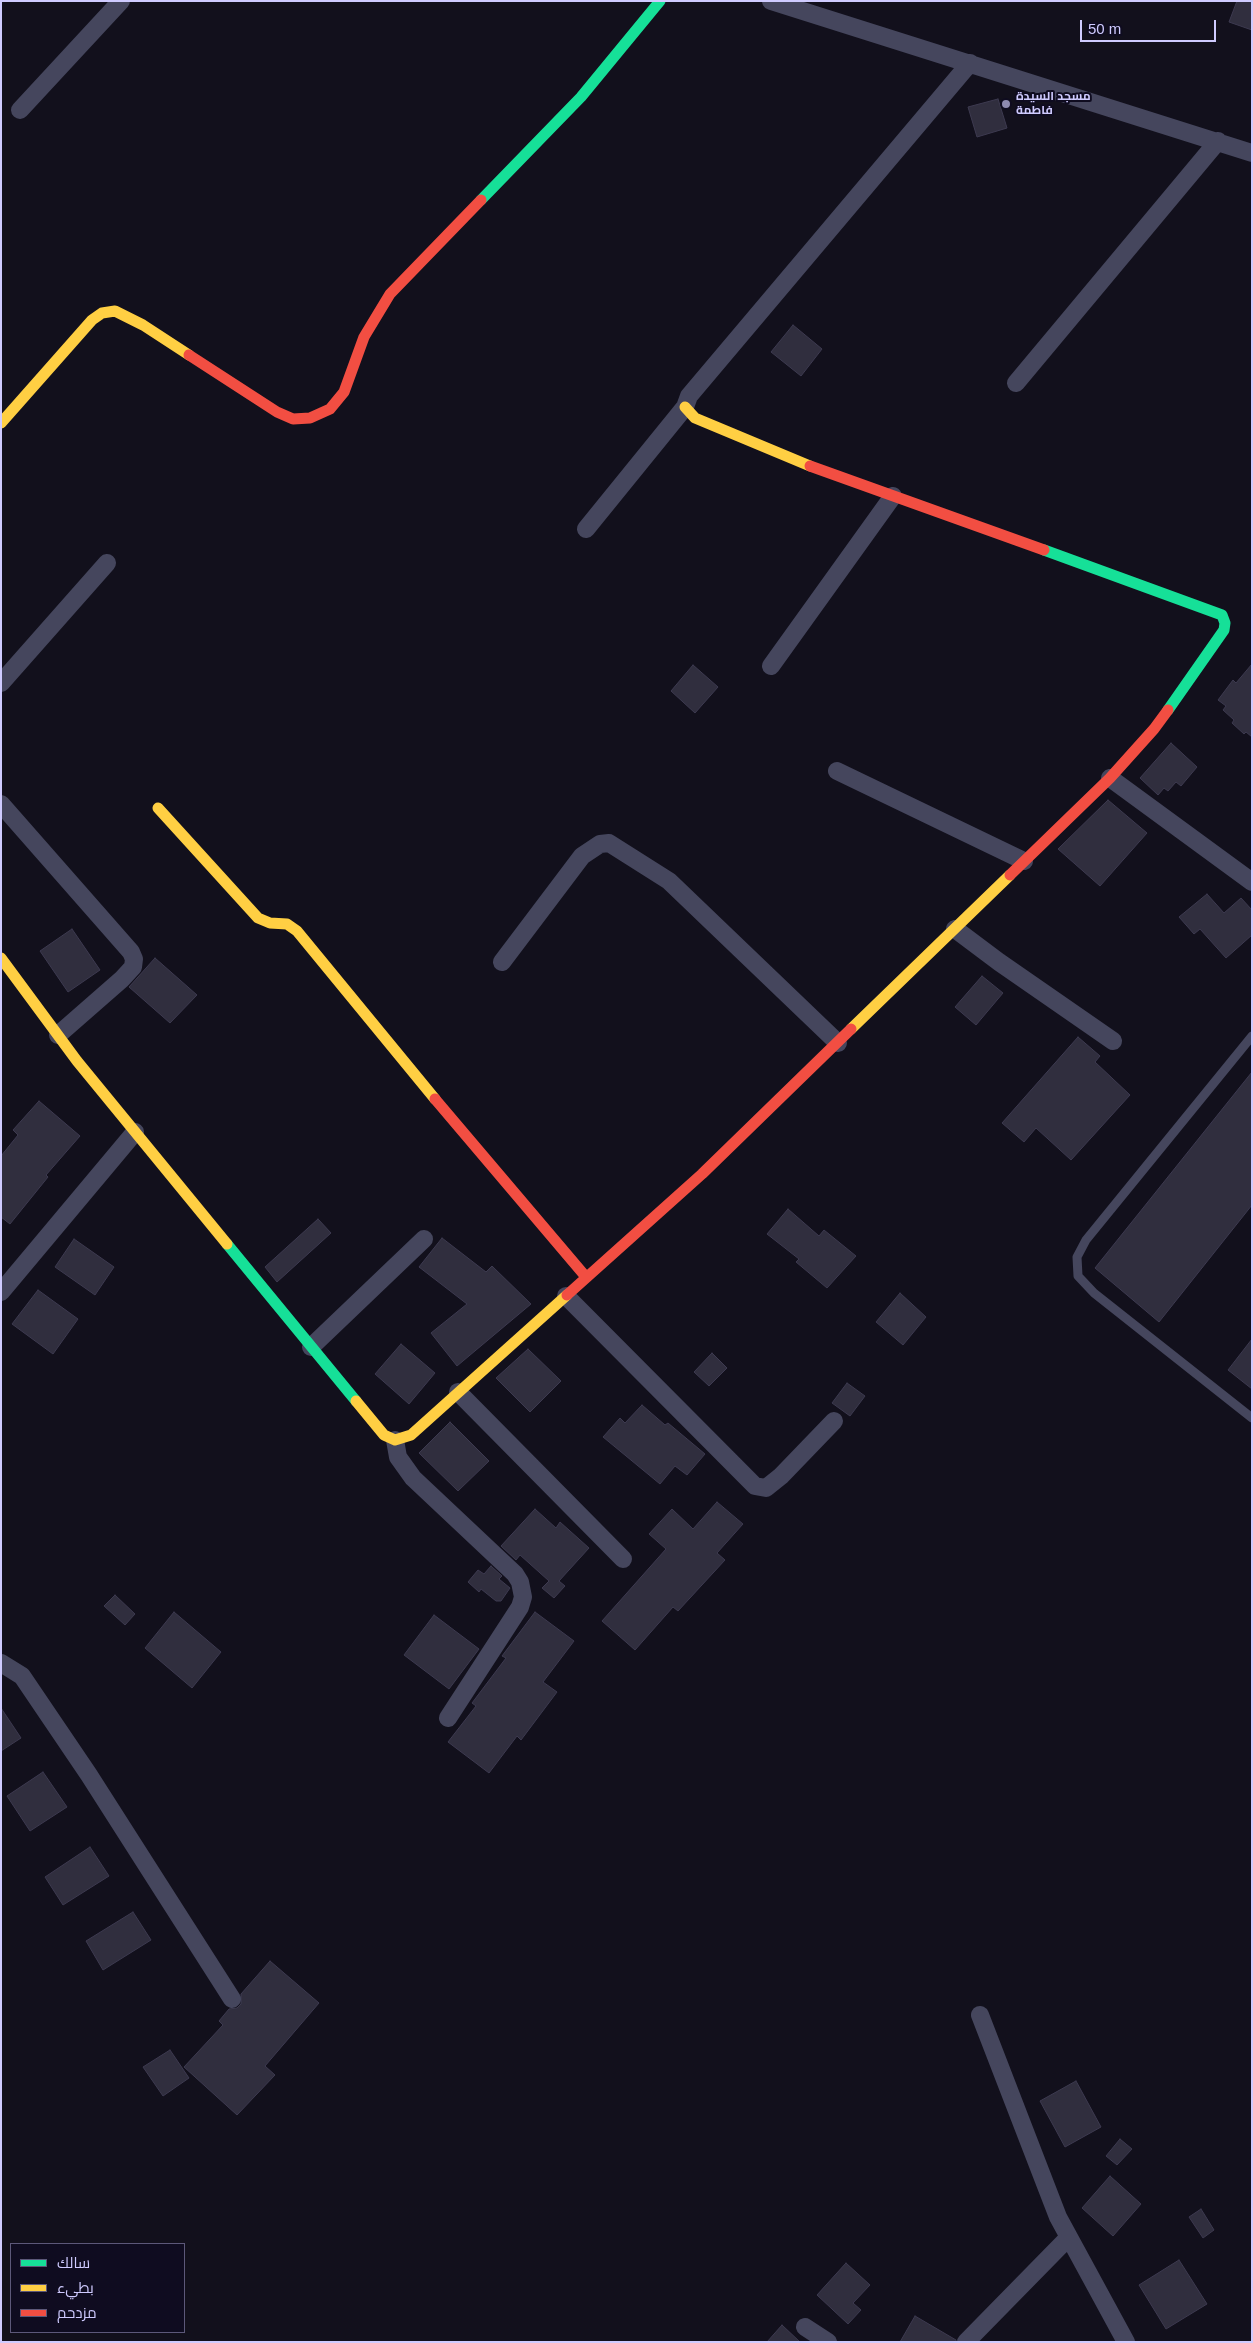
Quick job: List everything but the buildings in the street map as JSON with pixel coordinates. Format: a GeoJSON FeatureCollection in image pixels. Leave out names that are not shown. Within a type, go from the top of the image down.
{"type":"FeatureCollection","features":[{"type":"Feature","properties":{"kind":"street"},"geometry":{"type":"LineString","coordinates":[[20,110],[120,1]]}},
{"type":"Feature","properties":{"kind":"street"},"geometry":{"type":"LineString","coordinates":[[1,424],[92,320],[102,313],[115,311],[143,325],[277,412],[293,419],[310,418],[330,409],[344,392],[364,337],[390,294],[581,97],[660,1]]}},
{"type":"Feature","properties":{"kind":"street"},"geometry":{"type":"LineString","coordinates":[[771,1],[1252,153]]}},
{"type":"Feature","properties":{"kind":"street"},"geometry":{"type":"LineString","coordinates":[[586,530],[685,407],[689,396],[970,63]]}},
{"type":"Feature","properties":{"kind":"street"},"geometry":{"type":"LineString","coordinates":[[1016,383],[1218,141]]}},
{"type":"Feature","properties":{"kind":"street"},"geometry":{"type":"LineString","coordinates":[[1,958],[58,1035],[135,1132],[384,1435],[395,1440],[411,1435],[702,1174],[1110,778],[1154,729],[1224,630],[1225,623],[1222,615],[797,461],[695,418],[685,407]]}},
{"type":"Feature","properties":{"kind":"street"},"geometry":{"type":"LineString","coordinates":[[771,666],[893,496]]}},
{"type":"Feature","properties":{"kind":"street"},"geometry":{"type":"LineString","coordinates":[[1,683],[107,563]]}},
{"type":"Feature","properties":{"kind":"street"},"geometry":{"type":"LineString","coordinates":[[837,771],[1024,862]]}},
{"type":"Feature","properties":{"kind":"street"},"geometry":{"type":"LineString","coordinates":[[1110,778],[1252,882]]}},
{"type":"Feature","properties":{"kind":"street"},"geometry":{"type":"LineString","coordinates":[[1,804],[131,952],[134,959],[133,967],[122,979],[58,1035]]}},
{"type":"Feature","properties":{"kind":"street"},"geometry":{"type":"LineString","coordinates":[[158,808],[258,918],[270,923],[287,924],[297,931],[422,1084],[586,1277]]}},
{"type":"Feature","properties":{"kind":"street"},"geometry":{"type":"LineString","coordinates":[[502,962],[582,856],[600,844],[609,843],[669,881],[838,1043]]}},
{"type":"Feature","properties":{"kind":"street"},"geometry":{"type":"LineString","coordinates":[[955,929],[999,962],[1114,1041]]}},
{"type":"Feature","properties":{"kind":"street"},"geometry":{"type":"LineString","coordinates":[[1,1292],[135,1132]]}},
{"type":"Feature","properties":{"kind":"street"},"geometry":{"type":"LineString","coordinates":[[311,1347],[424,1239]]}},
{"type":"Feature","properties":{"kind":"street"},"geometry":{"type":"LineString","coordinates":[[566,1296],[755,1486],[766,1488],[834,1420]]}},
{"type":"Feature","properties":{"kind":"street"},"geometry":{"type":"LineString","coordinates":[[458,1392],[623,1559]]}},
{"type":"Feature","properties":{"kind":"street"},"geometry":{"type":"LineString","coordinates":[[395,1440],[398,1456],[413,1478],[515,1574],[520,1582],[522,1597],[520,1607],[448,1718]]}},
{"type":"Feature","properties":{"kind":"street"},"geometry":{"type":"LineString","coordinates":[[1,1663],[22,1676],[89,1775],[232,1999]]}},
{"type":"Feature","properties":{"kind":"street"},"geometry":{"type":"LineString","coordinates":[[980,2015],[1068,2238],[1126,2342]]}},
{"type":"Feature","properties":{"kind":"street"},"geometry":{"type":"LineString","coordinates":[[966,2342],[1068,2238]]}},
{"type":"Feature","properties":{"kind":"street"},"geometry":{"type":"LineString","coordinates":[[805,2327],[828,2342]]}},
{"type":"Feature","properties":{"kind":"lane"},"geometry":{"type":"LineString","coordinates":[[1252,1036],[1086,1240],[1077,1257],[1078,1276],[1094,1293],[1252,1418]]}},
{"type":"Feature","properties":{"kind":"traffic: fast"},"geometry":{"type":"LineString","coordinates":[[481,200],[581,97],[660,1]]}},
{"type":"Feature","properties":{"kind":"traffic: fast"},"geometry":{"type":"LineString","coordinates":[[1044,550],[1222,615],[1225,623],[1224,630],[1168,710]]}},
{"type":"Feature","properties":{"kind":"traffic: fast"},"geometry":{"type":"LineString","coordinates":[[227,1244],[356,1401]]}},
{"type":"Feature","properties":{"kind":"traffic: slow"},"geometry":{"type":"LineString","coordinates":[[1,423],[92,320],[102,313],[115,311],[143,325],[189,355]]}},
{"type":"Feature","properties":{"kind":"traffic: slow"},"geometry":{"type":"LineString","coordinates":[[685,407],[695,418],[810,466]]}},
{"type":"Feature","properties":{"kind":"traffic: slow"},"geometry":{"type":"LineString","coordinates":[[158,808],[258,918],[270,923],[287,924],[297,931],[435,1099]]}},
{"type":"Feature","properties":{"kind":"traffic: slow"},"geometry":{"type":"LineString","coordinates":[[851,1029],[1010,875]]}},
{"type":"Feature","properties":{"kind":"traffic: slow"},"geometry":{"type":"LineString","coordinates":[[1,958],[77,1061],[227,1244]]}},
{"type":"Feature","properties":{"kind":"traffic: slow"},"geometry":{"type":"LineString","coordinates":[[356,1401],[384,1435],[395,1440],[411,1435],[567,1295]]}},
{"type":"Feature","properties":{"kind":"traffic: jam"},"geometry":{"type":"LineString","coordinates":[[189,355],[277,412],[293,419],[310,418],[330,409],[344,392],[364,337],[390,294],[481,200]]}},
{"type":"Feature","properties":{"kind":"traffic: jam"},"geometry":{"type":"LineString","coordinates":[[810,466],[1044,550]]}},
{"type":"Feature","properties":{"kind":"traffic: jam"},"geometry":{"type":"LineString","coordinates":[[1010,875],[1110,778],[1154,729],[1168,710]]}},
{"type":"Feature","properties":{"kind":"traffic: jam"},"geometry":{"type":"LineString","coordinates":[[567,1295],[702,1174],[851,1029]]}},
{"type":"Feature","properties":{"kind":"traffic: jam"},"geometry":{"type":"LineString","coordinates":[[435,1099],[586,1277]]}},
{"type":"Feature","properties":{"kind":"place","name":"مسجد السيدة فاطمة"},"geometry":{"type":"Point","coordinates":[1006,104]}}]}
